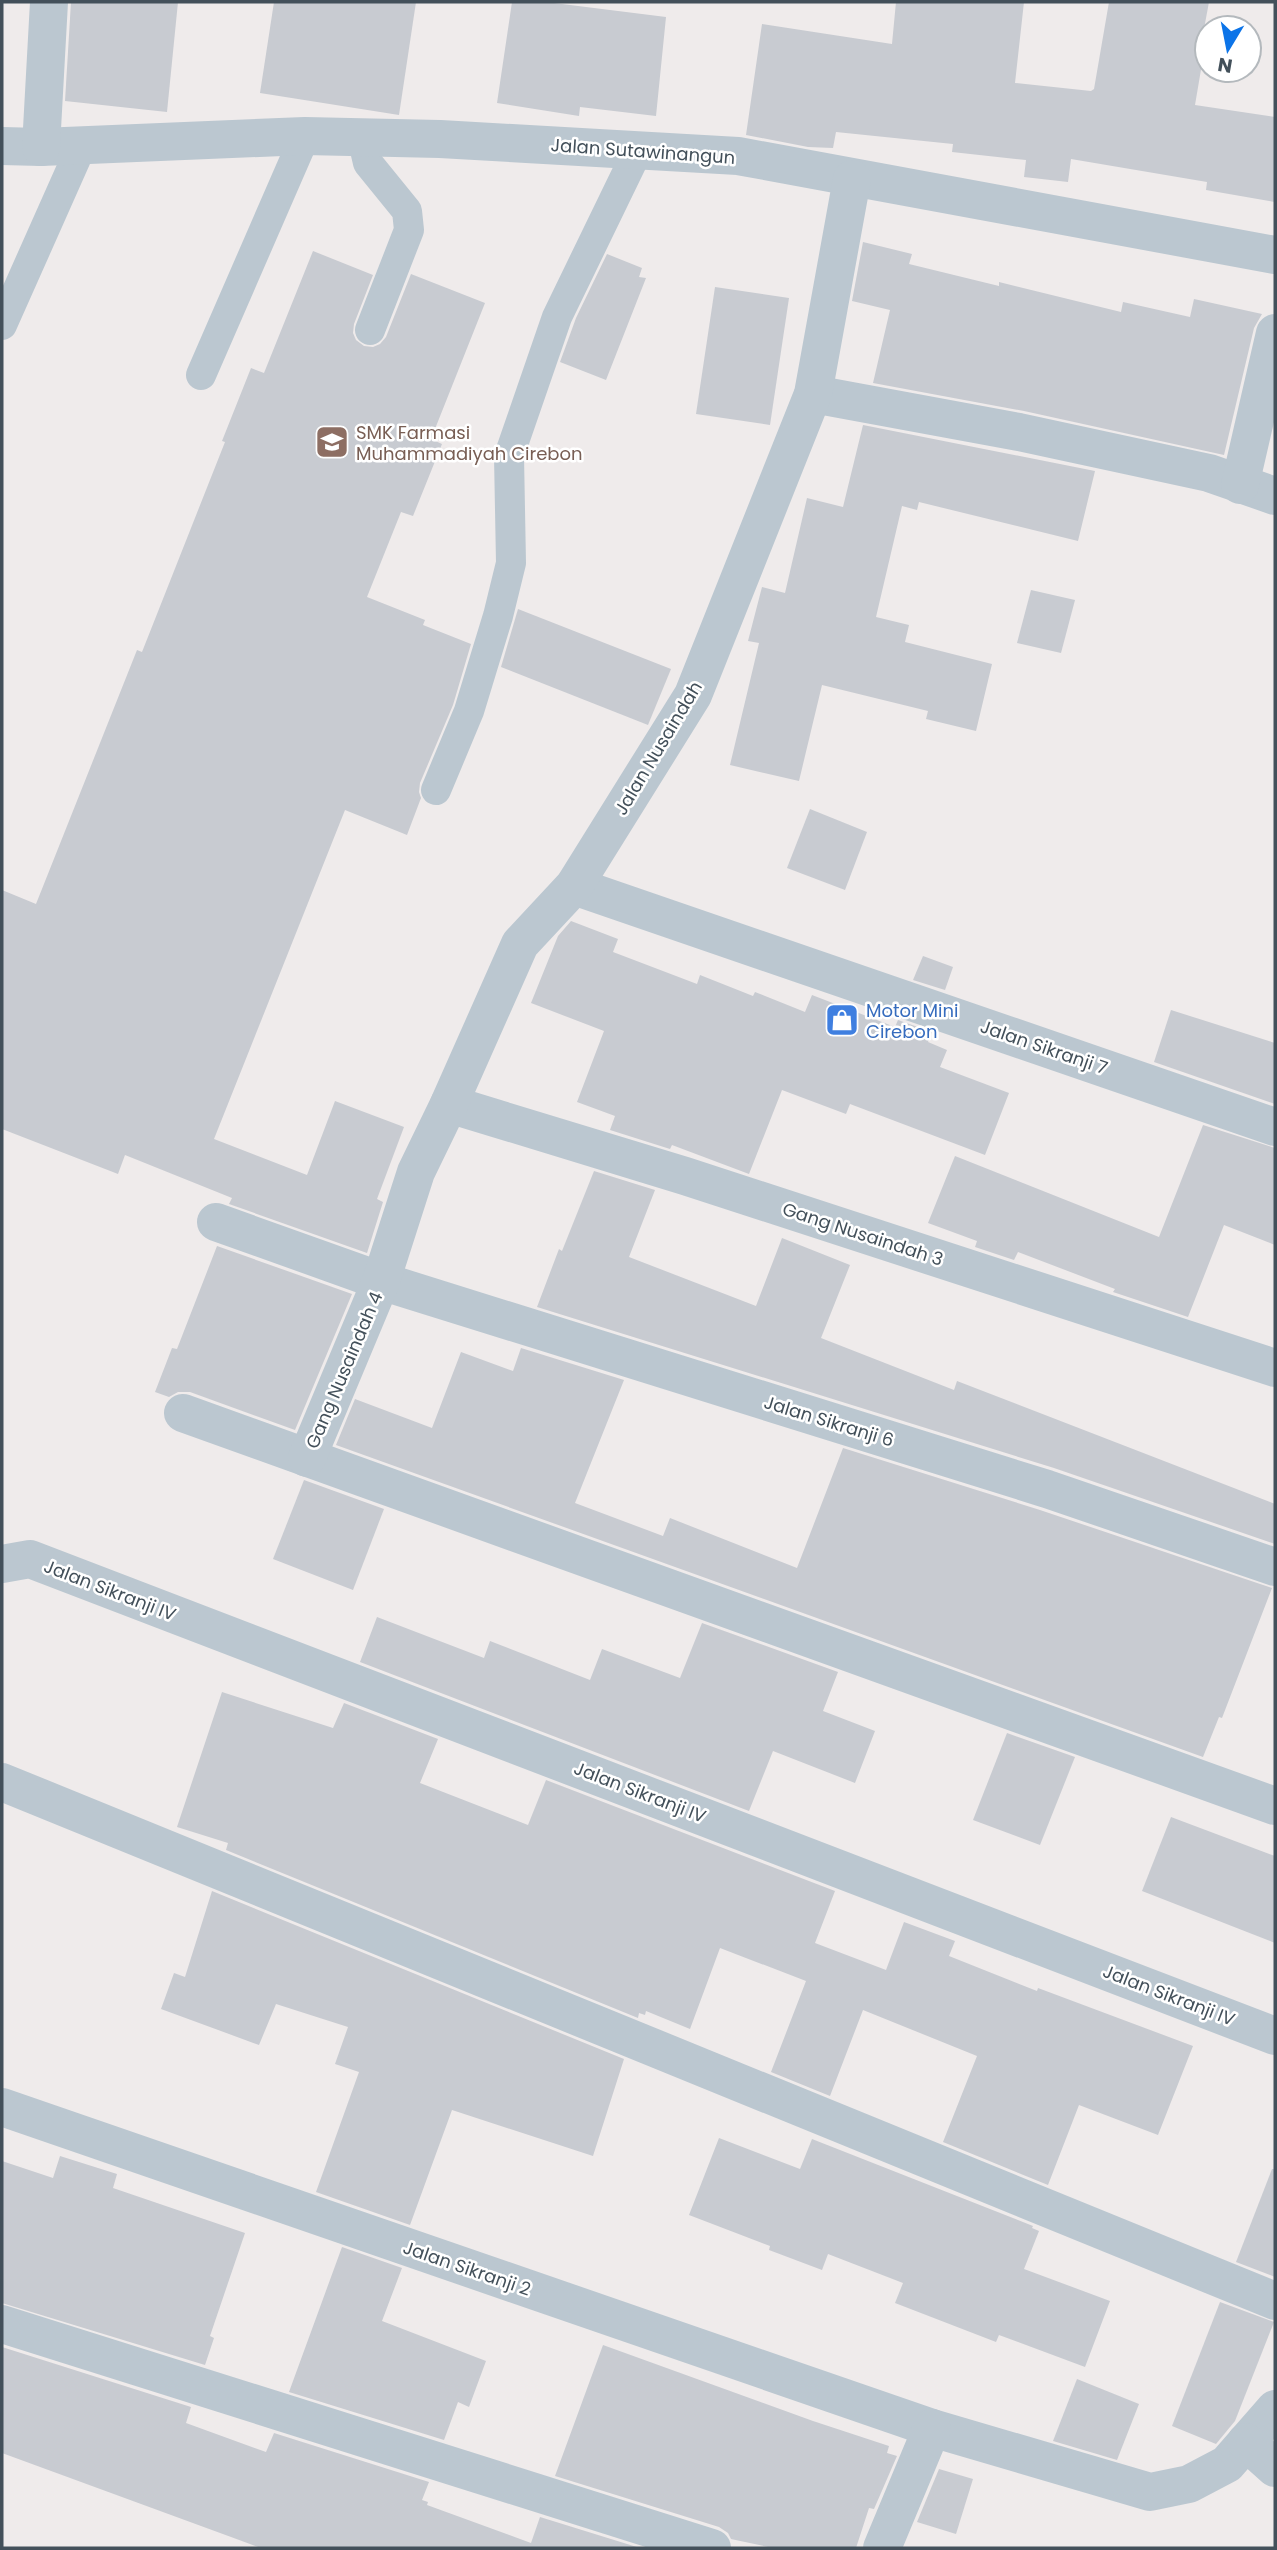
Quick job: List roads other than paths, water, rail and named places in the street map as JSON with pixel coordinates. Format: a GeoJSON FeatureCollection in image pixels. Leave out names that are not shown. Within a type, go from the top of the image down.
{"type":"FeatureCollection","features":[{"type":"Feature","properties":{"kind":"street"},"geometry":{"type":"LineString","coordinates":[[13,149],[49,2]]}},
{"type":"Feature","properties":{"kind":"street","name":"Jalan Sutawinangun"},"geometry":{"type":"LineString","coordinates":[[13,149],[305,136],[362,136],[738,156],[1275,255]]}},
{"type":"Feature","properties":{"kind":"street","name":"Jalan Nusaindah"},"geometry":{"type":"LineString","coordinates":[[381,1281],[416,1172],[520,944],[574,886],[693,695],[813,394],[852,178]]}},
{"type":"Feature","properties":{"kind":"street"},"geometry":{"type":"LineString","coordinates":[[813,394],[1019,432],[1209,473],[1258,490],[1275,333]]}},
{"type":"Feature","properties":{"kind":"street","name":"Jalan Sikranji 7"},"geometry":{"type":"LineString","coordinates":[[574,886],[1275,1127]]}},
{"type":"Feature","properties":{"kind":"street","name":"Gang Nusaindah 3"},"geometry":{"type":"LineString","coordinates":[[449,1104],[685,1176],[1275,1368]]}},
{"type":"Feature","properties":{"kind":"street","name":"Jalan Sikranji 6"},"geometry":{"type":"LineString","coordinates":[[216,1222],[381,1281],[1047,1489],[1275,1567]]}},
{"type":"Feature","properties":{"kind":"street","name":"Gang Nusaindah 4"},"geometry":{"type":"LineString","coordinates":[[307,1458],[381,1281]]}},
{"type":"Feature","properties":{"kind":"street"},"geometry":{"type":"LineString","coordinates":[[183,1413],[1275,1806]]}},
{"type":"Feature","properties":{"kind":"street","name":"Jalan Sikranji IV"},"geometry":{"type":"LineString","coordinates":[[2,1564],[30,1559],[1275,2036]]}},
{"type":"Feature","properties":{"kind":"street"},"geometry":{"type":"LineString","coordinates":[[2,1782],[1275,2301]]}},
{"type":"Feature","properties":{"kind":"street","name":"Jalan Sikranji 2"},"geometry":{"type":"LineString","coordinates":[[2,2107],[932,2428],[1150,2492],[1189,2484],[1227,2463],[1275,2409]]}},
{"type":"Feature","properties":{"kind":"street"},"geometry":{"type":"LineString","coordinates":[[2,2324],[712,2548]]}},
{"type":"Feature","properties":{"kind":"street"},"geometry":{"type":"LineString","coordinates":[[882,2548],[932,2428]]}},
{"type":"Feature","properties":{"kind":"street"},"geometry":{"type":"LineString","coordinates":[[1246,2442],[1275,2468]]}},
{"type":"Feature","properties":{"kind":"lane"},"geometry":{"type":"LineString","coordinates":[[201,375],[305,136]]}},
{"type":"Feature","properties":{"kind":"lane"},"geometry":{"type":"LineString","coordinates":[[362,136],[368,163],[407,211],[409,230],[370,330]]}},
{"type":"Feature","properties":{"kind":"lane"},"geometry":{"type":"LineString","coordinates":[[2,325],[82,145]]}},
{"type":"Feature","properties":{"kind":"lane"},"geometry":{"type":"LineString","coordinates":[[436,790],[469,711],[511,563],[509,456],[557,317],[638,150]]}},
{"type":"Feature","properties":{"kind":"place","name":"SMK Farmasi Muhammadiyah Cirebon"},"geometry":{"type":"Point","coordinates":[332,442]}},
{"type":"Feature","properties":{"kind":"place","name":"Motor Mini Cirebon"},"geometry":{"type":"Point","coordinates":[842,1020]}}]}
